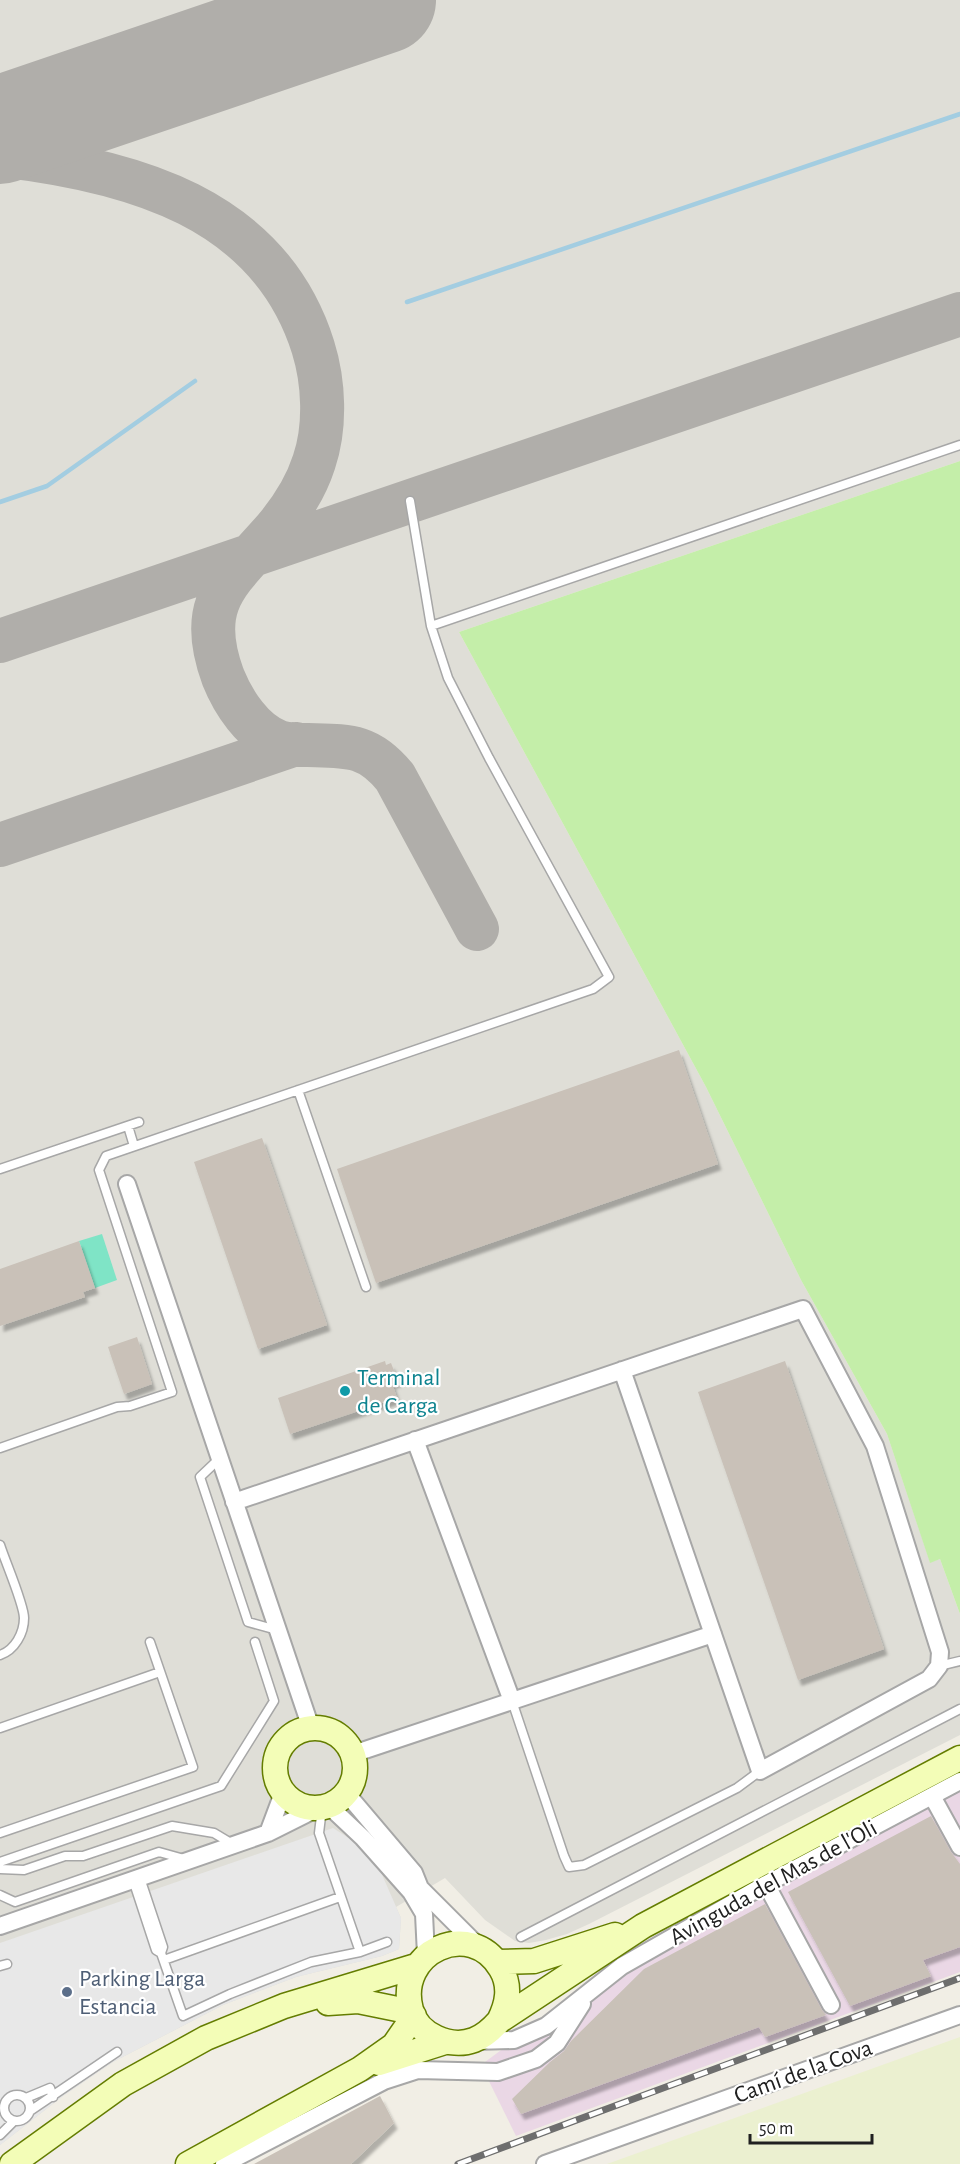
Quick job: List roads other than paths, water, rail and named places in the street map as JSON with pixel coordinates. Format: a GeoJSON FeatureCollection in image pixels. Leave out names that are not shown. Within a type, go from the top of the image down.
{"type":"FeatureCollection","features":[{"type":"Feature","properties":{"kind":"main road"},"geometry":{"type":"LineString","coordinates":[[311,1728],[324,1729],[336,1734],[347,1743],[353,1755],[356,1768],[353,1782],[329,1804],[303,1807],[292,1802],[283,1793],[276,1780],[275,1766],[278,1752],[297,1732],[311,1728]]}},
{"type":"Feature","properties":{"kind":"main road"},"geometry":{"type":"LineString","coordinates":[[360,2069],[445,2042],[473,2041],[643,1926],[960,1758]]}},
{"type":"Feature","properties":{"kind":"main road"},"geometry":{"type":"LineString","coordinates":[[12,2164],[123,2084],[206,2038],[284,2006],[421,1961],[438,1947],[467,1944],[489,1955],[534,1961],[643,1926]]}},
{"type":"Feature","properties":{"kind":"main road"},"geometry":{"type":"LineString","coordinates":[[489,1955],[504,1975],[508,1991],[506,2007],[500,2021]]}},
{"type":"Feature","properties":{"kind":"main road"},"geometry":{"type":"LineString","coordinates":[[421,1961],[410,1981],[408,1996],[412,2014],[422,2028],[445,2042]]}},
{"type":"Feature","properties":{"kind":"main road"},"geometry":{"type":"LineString","coordinates":[[284,2006],[358,2001],[412,2014]]}},
{"type":"Feature","properties":{"kind":"main road"},"geometry":{"type":"LineString","coordinates":[[188,2164],[360,2069],[394,2046],[412,2014]]}},
{"type":"Feature","properties":{"kind":"street"},"geometry":{"type":"LineString","coordinates":[[126,1184],[311,1728]]}},
{"type":"Feature","properties":{"kind":"street"},"geometry":{"type":"LineString","coordinates":[[234,1502],[622,1370],[802,1309],[875,1446],[940,1652],[939,1666],[929,1679],[760,1771],[622,1370]]}},
{"type":"Feature","properties":{"kind":"street"},"geometry":{"type":"LineString","coordinates":[[416,1440],[512,1701]]}},
{"type":"Feature","properties":{"kind":"street"},"geometry":{"type":"LineString","coordinates":[[353,1755],[713,1634]]}},
{"type":"Feature","properties":{"kind":"street","name":"Avinguda del Mas de l'Oli"},"geometry":{"type":"LineString","coordinates":[[473,2041],[514,2040],[546,2026],[622,1966],[766,1884],[960,1781]]}},
{"type":"Feature","properties":{"kind":"street"},"geometry":{"type":"LineString","coordinates":[[268,1833],[283,1793]]}},
{"type":"Feature","properties":{"kind":"street"},"geometry":{"type":"LineString","coordinates":[[932,1796],[960,1847]]}},
{"type":"Feature","properties":{"kind":"street"},"geometry":{"type":"LineString","coordinates":[[0,1926],[268,1833],[329,1804]]}},
{"type":"Feature","properties":{"kind":"street"},"geometry":{"type":"LineString","coordinates":[[329,1804],[414,1873],[420,1888],[489,1955]]}},
{"type":"Feature","properties":{"kind":"street"},"geometry":{"type":"LineString","coordinates":[[329,1804],[411,1892],[424,1914],[421,1961]]}},
{"type":"Feature","properties":{"kind":"street"},"geometry":{"type":"LineString","coordinates":[[766,1884],[831,2005]]}},
{"type":"Feature","properties":{"kind":"street","name":"Avinguda del Mas de l'Oli"},"geometry":{"type":"LineString","coordinates":[[224,2164],[384,2081],[418,2070],[498,2072],[536,2059],[557,2043],[591,1991]]}},
{"type":"Feature","properties":{"kind":"street","name":"Camí de la Cova"},"geometry":{"type":"LineString","coordinates":[[545,2164],[960,2015]]}},
{"type":"Feature","properties":{"kind":"lane"},"geometry":{"type":"LineString","coordinates":[[430,626],[960,445]]}},
{"type":"Feature","properties":{"kind":"lane"},"geometry":{"type":"LineString","coordinates":[[0,1448],[117,1407],[130,1406],[172,1392],[99,1170],[106,1156],[593,989],[609,977],[489,758],[448,678],[430,626],[410,501]]}},
{"type":"Feature","properties":{"kind":"lane"},"geometry":{"type":"LineString","coordinates":[[298,1090],[366,1287]]}},
{"type":"Feature","properties":{"kind":"lane"},"geometry":{"type":"LineString","coordinates":[[0,1169],[139,1122]]}},
{"type":"Feature","properties":{"kind":"lane"},"geometry":{"type":"LineString","coordinates":[[128,1126],[134,1146]]}},
{"type":"Feature","properties":{"kind":"lane"},"geometry":{"type":"LineString","coordinates":[[219,1459],[200,1477],[248,1622],[277,1630]]}},
{"type":"Feature","properties":{"kind":"lane"},"geometry":{"type":"LineString","coordinates":[[0,1545],[24,1616],[21,1635],[7,1653],[0,1655]]}},
{"type":"Feature","properties":{"kind":"lane"},"geometry":{"type":"LineString","coordinates":[[0,1833],[193,1767],[150,1642]]}},
{"type":"Feature","properties":{"kind":"lane"},"geometry":{"type":"LineString","coordinates":[[0,1862],[221,1786],[274,1701],[255,1642]]}},
{"type":"Feature","properties":{"kind":"lane"},"geometry":{"type":"LineString","coordinates":[[939,1666],[960,1661]]}},
{"type":"Feature","properties":{"kind":"lane"},"geometry":{"type":"LineString","coordinates":[[0,1728],[160,1672]]}},
{"type":"Feature","properties":{"kind":"lane"},"geometry":{"type":"LineString","coordinates":[[512,1701],[569,1867],[584,1865],[737,1788],[760,1771]]}},
{"type":"Feature","properties":{"kind":"lane"},"geometry":{"type":"LineString","coordinates":[[521,1937],[960,1709]]}},
{"type":"Feature","properties":{"kind":"lane"},"geometry":{"type":"LineString","coordinates":[[329,1804],[319,1833],[360,1952]]}},
{"type":"Feature","properties":{"kind":"lane"},"geometry":{"type":"LineString","coordinates":[[0,1869],[24,1870],[65,1856],[83,1856],[172,1826],[214,1833],[235,1845]]}},
{"type":"Feature","properties":{"kind":"lane"},"geometry":{"type":"LineString","coordinates":[[0,1895],[15,1902],[159,1852],[189,1861]]}},
{"type":"Feature","properties":{"kind":"lane"},"geometry":{"type":"LineString","coordinates":[[136,1879],[156,1950],[163,1956],[183,2016],[311,1962],[360,1952],[387,1942]]}},
{"type":"Feature","properties":{"kind":"lane"},"geometry":{"type":"LineString","coordinates":[[163,1956],[340,1897]]}},
{"type":"Feature","properties":{"kind":"lane"},"geometry":{"type":"LineString","coordinates":[[0,2135],[14,2121],[26,2118],[30,2110],[51,2093],[117,2052]]}},
{"type":"Feature","properties":{"kind":"lane"},"geometry":{"type":"LineString","coordinates":[[14,2121],[6,2116],[3,2105],[14,2095],[26,2098],[51,2093]]}},
{"type":"Feature","properties":{"kind":"lane"},"geometry":{"type":"LineString","coordinates":[[26,2098],[31,2106],[30,2110]]}},
{"type":"Feature","properties":{"kind":"waterway"},"geometry":{"type":"LineString","coordinates":[[407,302],[960,114]]}},
{"type":"Feature","properties":{"kind":"waterway"},"geometry":{"type":"LineString","coordinates":[[0,502],[47,486],[195,381]]}},
{"type":"Feature","properties":{"kind":"railway"},"geometry":{"type":"LineString","coordinates":[[458,2164],[960,1978]]}},
{"type":"Feature","properties":{"kind":"place","name":"Terminal de Carga"},"geometry":{"type":"Point","coordinates":[345,1391]}},
{"type":"Feature","properties":{"kind":"place","name":"Parking Larga Estancia"},"geometry":{"type":"Point","coordinates":[67,1992]}}]}
